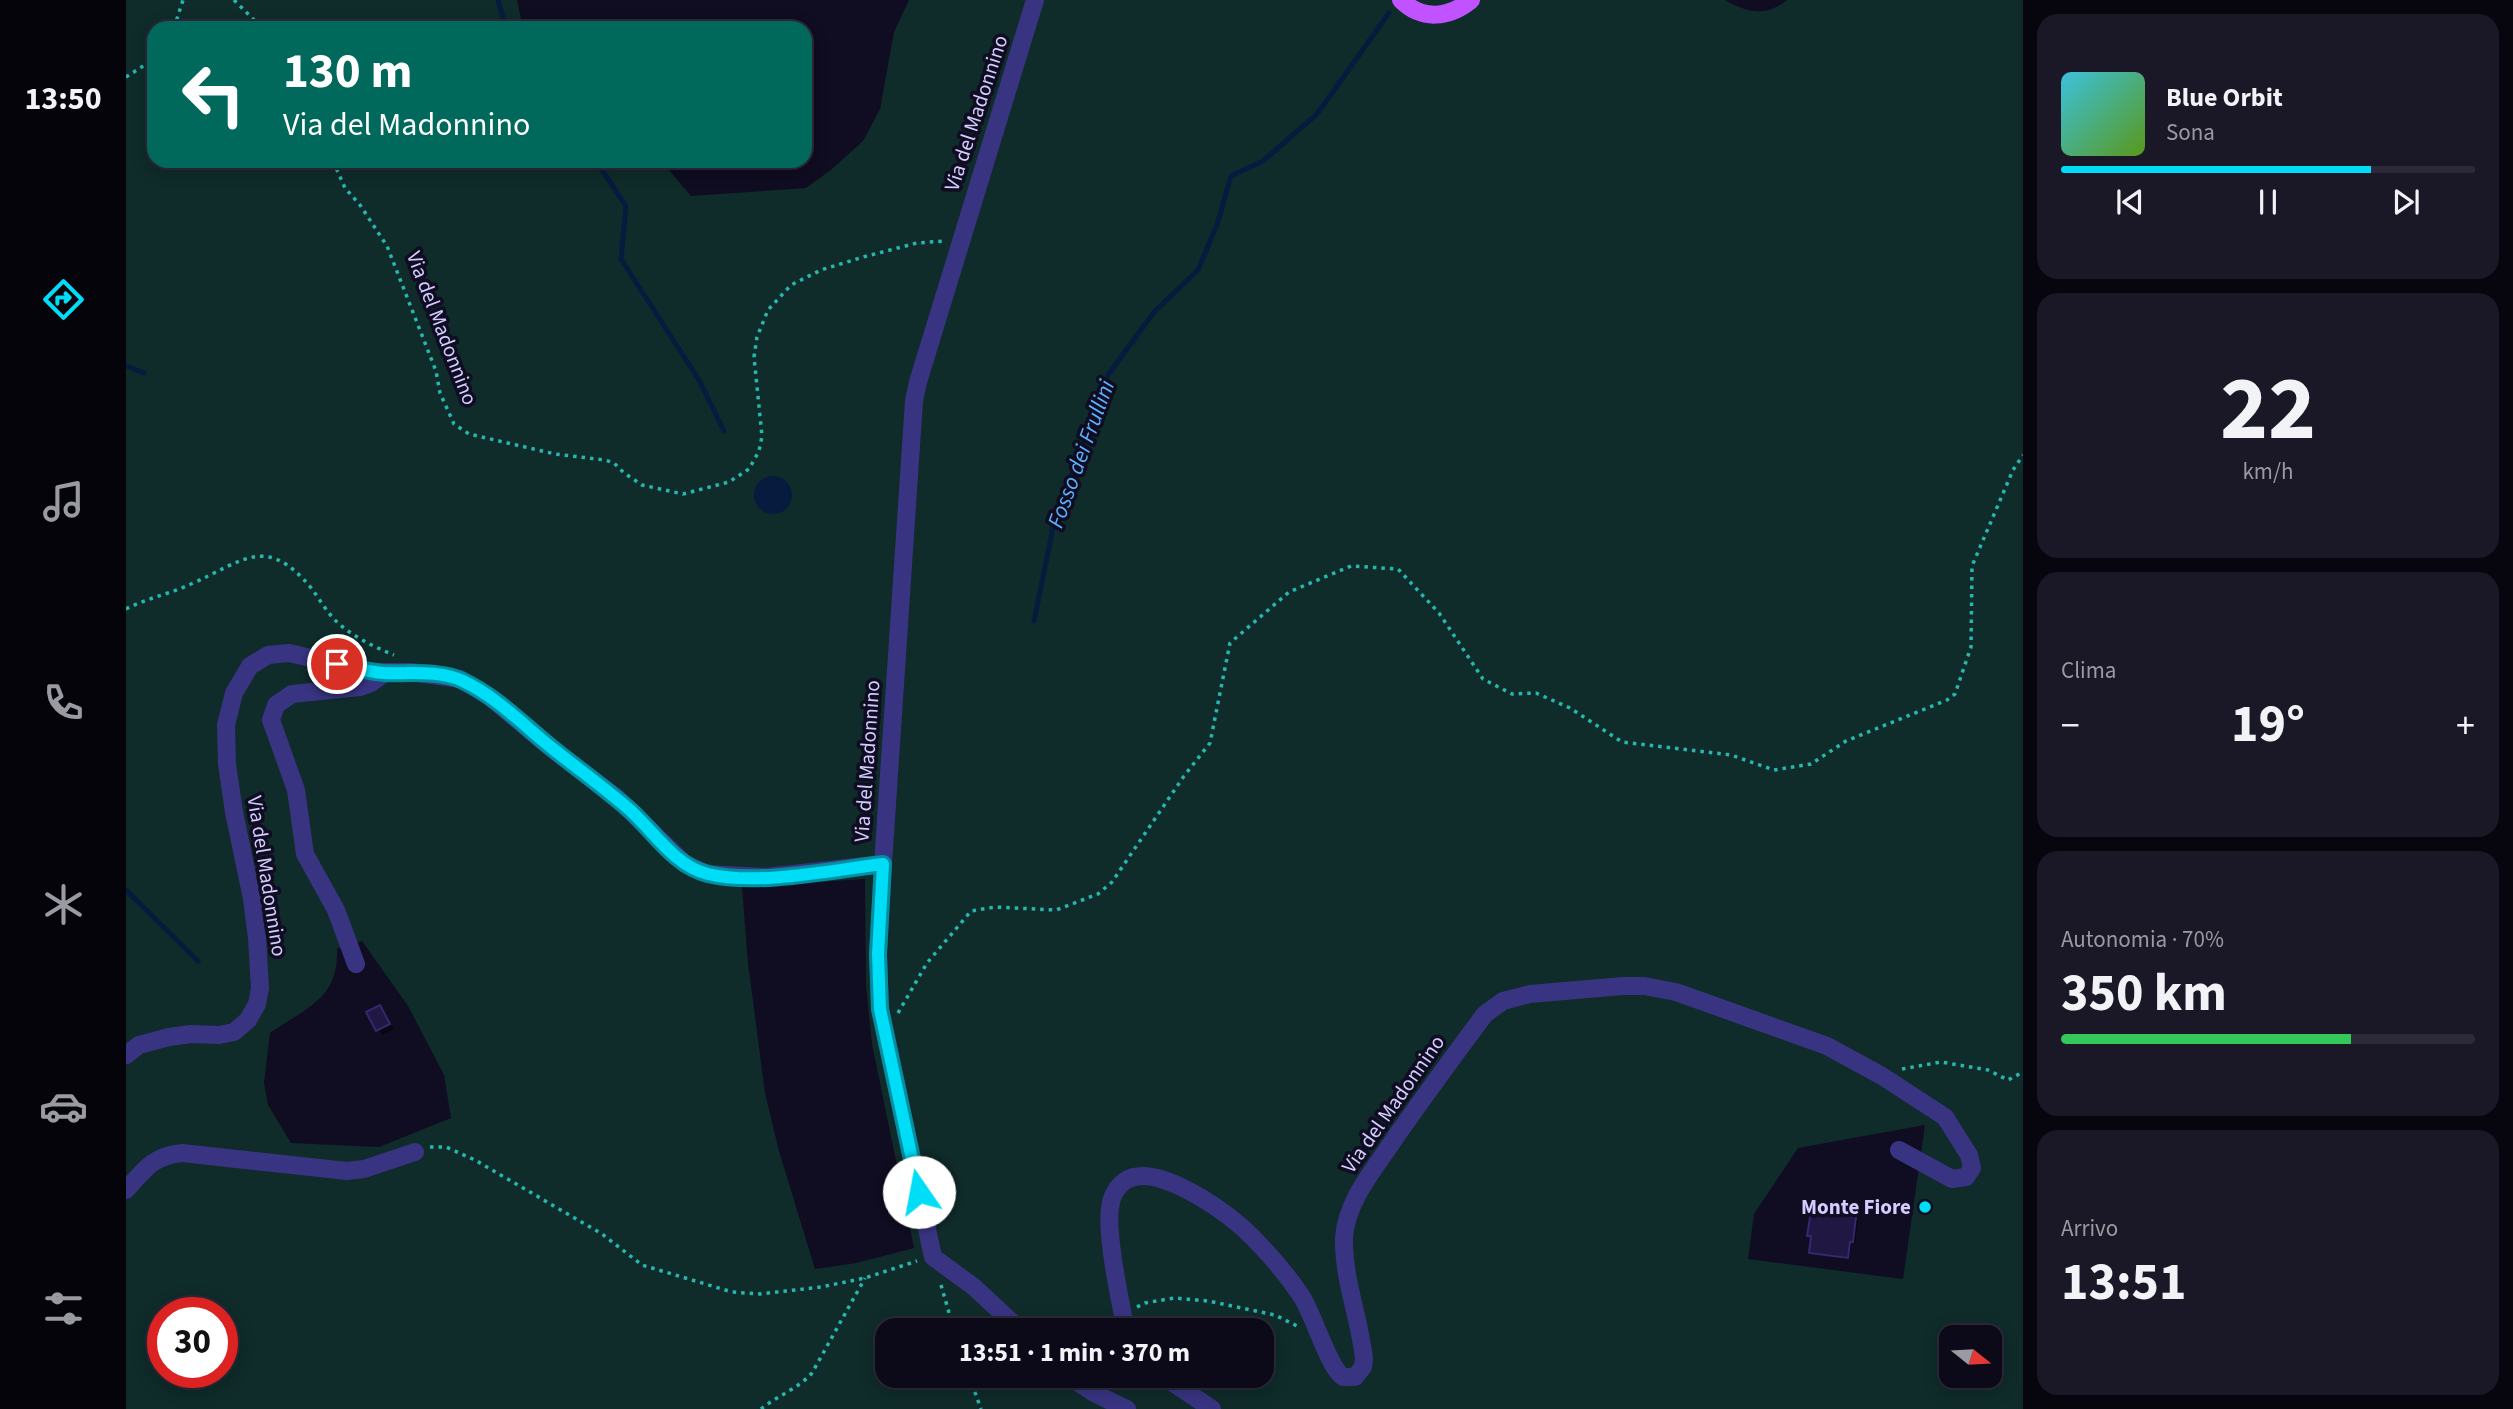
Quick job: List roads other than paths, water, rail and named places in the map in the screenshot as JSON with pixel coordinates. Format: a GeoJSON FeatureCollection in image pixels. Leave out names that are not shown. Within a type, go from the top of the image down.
{"type":"FeatureCollection","features":[{"type":"Feature","properties":{"kind":"main road"},"geometry":{"type":"LineString","coordinates":[[1401,0],[1426,15],[1449,15],[1471,0]]}},
{"type":"Feature","properties":{"kind":"street","name":"Via del Madonnino"},"geometry":{"type":"LineString","coordinates":[[126,1055],[139,1045],[169,1037],[234,1032],[248,1020],[257,1004],[260,988],[252,899],[234,812],[227,764],[226,725],[234,693],[250,666],[268,655],[289,653],[385,673],[411,672],[460,679],[491,697],[617,799],[674,855],[694,869],[720,876],[766,877],[883,864],[914,401],[960,240],[1035,0]]}},
{"type":"Feature","properties":{"kind":"street","name":"Via del Madonnino"},"geometry":{"type":"LineString","coordinates":[[356,964],[336,910],[305,854],[296,790],[271,720],[276,705],[292,694],[359,687],[371,683],[385,673]]}},
{"type":"Feature","properties":{"kind":"street"},"geometry":{"type":"LineString","coordinates":[[883,864],[878,954],[880,1009],[933,1257],[974,1287],[1007,1318]]}},
{"type":"Feature","properties":{"kind":"street","name":"Via del Madonnino"},"geometry":{"type":"LineString","coordinates":[[1124,1318],[1110,1233],[1110,1205],[1121,1183],[1130,1178],[1153,1177],[1171,1182],[1197,1196],[1242,1228],[1301,1296],[1338,1374],[1349,1378],[1359,1373],[1363,1367],[1363,1349],[1345,1251],[1345,1227],[1351,1208],[1426,1094],[1485,1014],[1503,1001],[1530,994],[1623,986],[1662,989],[1694,997],[1817,1042],[1846,1055],[1945,1117],[1969,1155],[1972,1168],[1966,1177],[1956,1180],[1899,1150]]}},
{"type":"Feature","properties":{"kind":"street"},"geometry":{"type":"LineString","coordinates":[[126,1190],[155,1159],[170,1154],[182,1153],[347,1171],[364,1169],[415,1152]]}},
{"type":"Feature","properties":{"kind":"street"},"geometry":{"type":"LineString","coordinates":[[1087,1388],[1127,1409]]}},
{"type":"Feature","properties":{"kind":"street"},"geometry":{"type":"LineString","coordinates":[[1181,1388],[1212,1409]]}},
{"type":"Feature","properties":{"kind":"water"},"geometry":{"type":"Polygon","coordinates":[[[773,476],[787,481],[792,495],[787,509],[773,514],[759,509],[754,495],[759,481],[773,476]]]}},
{"type":"Feature","properties":{"kind":"waterway"},"geometry":{"type":"LineString","coordinates":[[498,0],[504,21]]}},
{"type":"Feature","properties":{"kind":"waterway","name":"Fosso dei Frullini"},"geometry":{"type":"LineString","coordinates":[[1034,621],[1054,523],[1108,375],[1154,312],[1198,270],[1218,222],[1231,176],[1263,161],[1317,114],[1389,13]]}},
{"type":"Feature","properties":{"kind":"waterway"},"geometry":{"type":"LineString","coordinates":[[601,168],[626,206],[621,259],[699,380],[724,431]]}},
{"type":"Feature","properties":{"kind":"waterway"},"geometry":{"type":"LineString","coordinates":[[126,366],[144,373]]}},
{"type":"Feature","properties":{"kind":"waterway"},"geometry":{"type":"LineString","coordinates":[[126,890],[198,961]]}},
{"type":"Feature","properties":{"kind":"place","name":"Monte Fiore"},"geometry":{"type":"Point","coordinates":[1925,1207]}}]}
